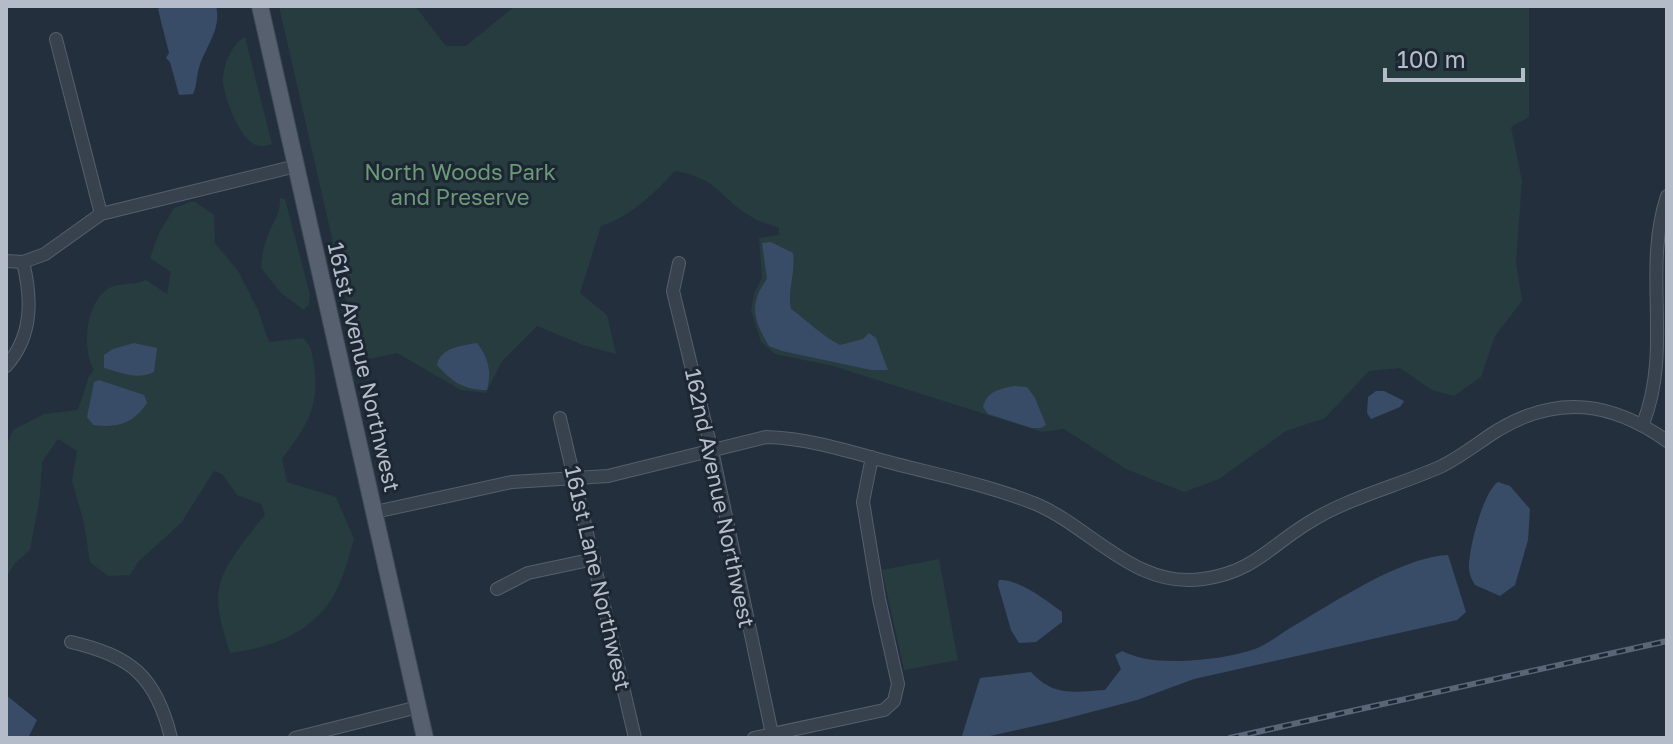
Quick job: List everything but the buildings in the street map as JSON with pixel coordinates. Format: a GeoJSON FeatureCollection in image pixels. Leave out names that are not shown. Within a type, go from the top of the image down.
{"type":"FeatureCollection","features":[{"type":"Feature","properties":{"kind":"main road","name":"161st Avenue Northwest"},"geometry":{"type":"LineString","coordinates":[[260,6],[425,738]]}},
{"type":"Feature","properties":{"kind":"street"},"geometry":{"type":"LineString","coordinates":[[56,39],[101,214]]}},
{"type":"Feature","properties":{"kind":"street"},"geometry":{"type":"LineString","coordinates":[[6,261],[23,262],[45,254],[101,214],[296,166]]}},
{"type":"Feature","properties":{"kind":"street"},"geometry":{"type":"LineString","coordinates":[[1643,424],[1657,394],[1662,368],[1660,235],[1667,196]]}},
{"type":"Feature","properties":{"kind":"street"},"geometry":{"type":"LineString","coordinates":[[6,366],[25,337],[29,318],[28,282],[23,262]]}},
{"type":"Feature","properties":{"kind":"street","name":"162nd Avenue Northwest"},"geometry":{"type":"LineString","coordinates":[[679,263],[673,291],[711,450],[772,734]]}},
{"type":"Feature","properties":{"kind":"street"},"geometry":{"type":"LineString","coordinates":[[375,512],[512,482],[608,476],[766,437],[779,437],[821,444],[998,490],[1039,506],[1142,570],[1169,578],[1200,580],[1229,574],[1258,561],[1308,523],[1444,465],[1499,429],[1528,415],[1586,406],[1612,411],[1643,424],[1667,441]]}},
{"type":"Feature","properties":{"kind":"street","name":"161st Lane Northwest"},"geometry":{"type":"LineString","coordinates":[[560,418],[635,738]]}},
{"type":"Feature","properties":{"kind":"street"},"geometry":{"type":"LineString","coordinates":[[754,738],[884,710],[894,701],[898,684],[879,599],[863,502],[872,457]]}},
{"type":"Feature","properties":{"kind":"street"},"geometry":{"type":"LineString","coordinates":[[497,589],[528,573],[594,559]]}},
{"type":"Feature","properties":{"kind":"street"},"geometry":{"type":"LineString","coordinates":[[71,642],[102,649],[124,660],[144,677],[159,700],[171,738]]}},
{"type":"Feature","properties":{"kind":"street"},"geometry":{"type":"LineString","coordinates":[[295,738],[418,707]]}},
{"type":"Feature","properties":{"kind":"green space","name":"North Woods Park and Preserve"},"geometry":{"type":"Polygon","coordinates":[[[279,6],[415,6],[446,46],[466,46],[515,6],[1529,6],[1529,117],[1511,127],[1522,181],[1516,262],[1522,301],[1495,336],[1481,377],[1454,396],[1432,390],[1400,368],[1369,371],[1325,418],[1286,431],[1219,479],[1184,492],[1126,469],[1064,429],[1042,432],[833,366],[775,354],[761,342],[751,310],[754,293],[762,278],[759,238],[779,235],[779,228],[744,212],[702,179],[675,171],[632,210],[601,226],[580,293],[607,315],[616,354],[583,345],[537,326],[502,361],[486,393],[461,390],[397,353],[360,361],[279,6]]]}},
{"type":"Feature","properties":{"kind":"green space"},"geometry":{"type":"Polygon","coordinates":[[[245,37],[272,144],[266,146],[252,143],[240,129],[224,89],[226,62],[245,37]]]}},
{"type":"Feature","properties":{"kind":"green space"},"geometry":{"type":"Polygon","coordinates":[[[280,198],[285,199],[310,295],[309,304],[304,310],[281,293],[261,268],[265,243],[278,214],[280,198]]]}},
{"type":"Feature","properties":{"kind":"green space"},"geometry":{"type":"Polygon","coordinates":[[[194,201],[214,215],[215,243],[238,271],[258,310],[269,342],[303,338],[310,347],[315,394],[304,427],[282,459],[287,482],[336,497],[354,539],[338,587],[319,615],[307,626],[279,641],[230,653],[219,610],[220,584],[233,557],[265,515],[261,504],[237,495],[222,474],[214,471],[181,523],[138,562],[130,575],[108,576],[90,562],[84,523],[72,481],[77,451],[58,439],[42,462],[40,496],[30,550],[14,564],[6,579],[6,447],[13,430],[44,414],[78,410],[89,376],[94,370],[87,338],[95,304],[109,288],[146,280],[167,294],[171,272],[150,258],[159,233],[174,208],[194,201]]]}},
{"type":"Feature","properties":{"kind":"green space"},"geometry":{"type":"Polygon","coordinates":[[[939,559],[958,660],[904,670],[882,570],[939,559]]]}},
{"type":"Feature","properties":{"kind":"water"},"geometry":{"type":"Polygon","coordinates":[[[163,6],[216,6],[215,30],[199,68],[193,94],[179,95],[170,62],[166,58],[169,53],[158,9],[163,6]]]}},
{"type":"Feature","properties":{"kind":"water"},"geometry":{"type":"Polygon","coordinates":[[[771,242],[793,253],[791,309],[840,345],[863,339],[869,333],[876,338],[888,370],[871,370],[769,346],[755,312],[757,296],[767,279],[762,243],[771,242]]]}},
{"type":"Feature","properties":{"kind":"water"},"geometry":{"type":"Polygon","coordinates":[[[134,343],[157,348],[154,372],[135,376],[104,368],[104,355],[134,343]]]}},
{"type":"Feature","properties":{"kind":"water"},"geometry":{"type":"Polygon","coordinates":[[[477,343],[488,365],[487,390],[459,384],[437,365],[447,351],[477,343]]]}},
{"type":"Feature","properties":{"kind":"water"},"geometry":{"type":"Polygon","coordinates":[[[99,380],[144,395],[147,403],[136,416],[124,423],[93,425],[87,417],[94,382],[99,380]]]}},
{"type":"Feature","properties":{"kind":"water"},"geometry":{"type":"Polygon","coordinates":[[[1014,386],[1027,387],[1046,425],[1032,428],[988,414],[983,407],[988,397],[1014,386]]]}},
{"type":"Feature","properties":{"kind":"water"},"geometry":{"type":"Polygon","coordinates":[[[1376,391],[1384,391],[1404,401],[1400,407],[1371,419],[1367,413],[1368,397],[1376,391]]]}},
{"type":"Feature","properties":{"kind":"water"},"geometry":{"type":"Polygon","coordinates":[[[1498,482],[1510,486],[1530,509],[1528,540],[1515,585],[1500,596],[1475,585],[1469,567],[1482,508],[1498,482]]]}},
{"type":"Feature","properties":{"kind":"water"},"geometry":{"type":"Polygon","coordinates":[[[1448,555],[1466,612],[1457,620],[1194,679],[1137,700],[1057,721],[981,738],[962,736],[980,678],[1031,672],[1056,689],[1074,692],[1105,690],[1121,669],[1115,655],[1122,651],[1144,659],[1174,661],[1246,652],[1389,572],[1448,555]]]}},
{"type":"Feature","properties":{"kind":"water"},"geometry":{"type":"Polygon","coordinates":[[[999,580],[1015,583],[1040,596],[1062,612],[1062,622],[1036,642],[1019,643],[1011,630],[999,580]]]}},
{"type":"Feature","properties":{"kind":"water"},"geometry":{"type":"Polygon","coordinates":[[[6,695],[37,720],[28,738],[6,738],[6,695]]]}},
{"type":"Feature","properties":{"kind":"railway"},"geometry":{"type":"LineString","coordinates":[[1230,738],[1667,641]]}}]}
